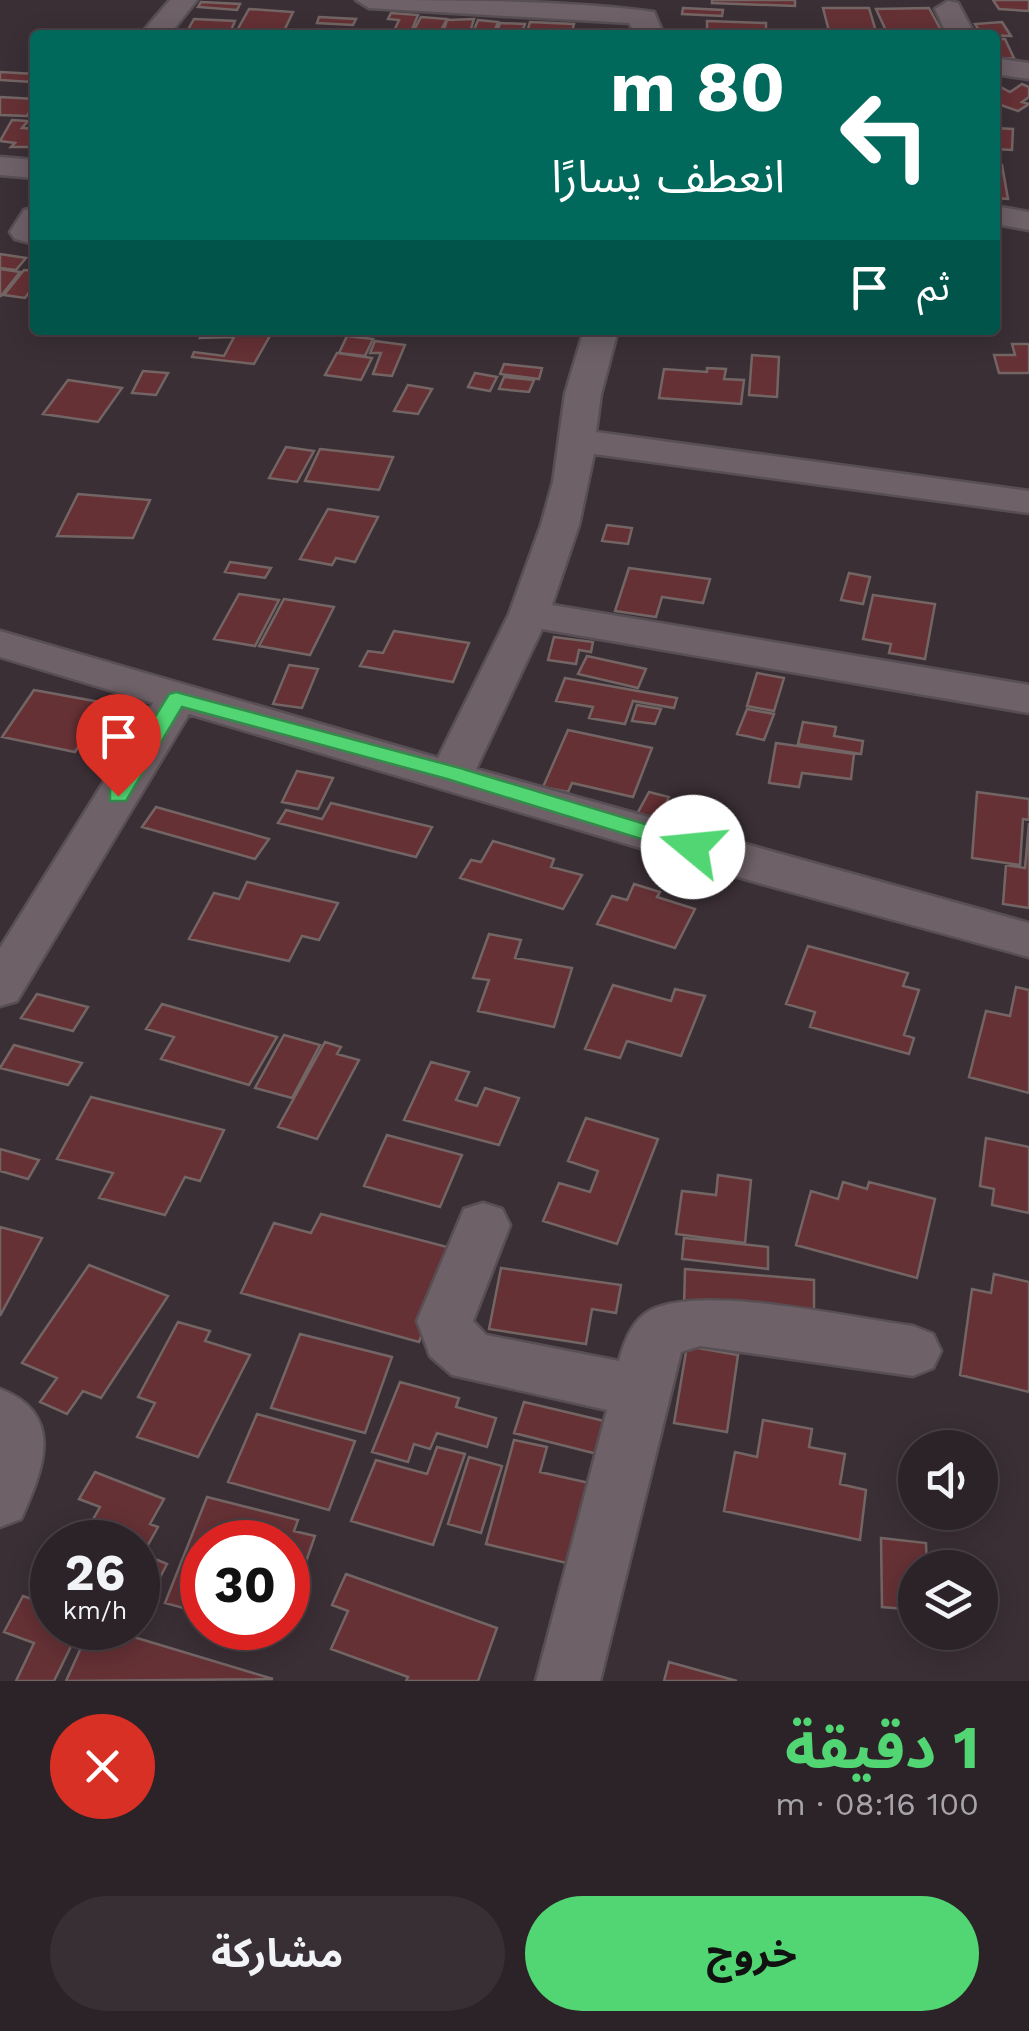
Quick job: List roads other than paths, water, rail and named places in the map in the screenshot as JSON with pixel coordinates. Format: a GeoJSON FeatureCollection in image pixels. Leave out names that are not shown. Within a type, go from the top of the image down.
{"type":"FeatureCollection","features":[{"type":"Feature","properties":{"kind":"street"},"geometry":{"type":"LineString","coordinates":[[158,30],[184,0]]}},
{"type":"Feature","properties":{"kind":"street"},"geometry":{"type":"LineString","coordinates":[[369,0],[629,14],[644,18],[648,30]]}},
{"type":"Feature","properties":{"kind":"street"},"geometry":{"type":"LineString","coordinates":[[948,9],[958,30]]}},
{"type":"Feature","properties":{"kind":"street"},"geometry":{"type":"LineString","coordinates":[[1000,67],[1029,71]]}},
{"type":"Feature","properties":{"kind":"street"},"geometry":{"type":"LineString","coordinates":[[0,166],[30,168]]}},
{"type":"Feature","properties":{"kind":"street"},"geometry":{"type":"LineString","coordinates":[[1000,215],[1029,218]]}},
{"type":"Feature","properties":{"kind":"street"},"geometry":{"type":"LineString","coordinates":[[452,773],[529,614],[572,482],[584,394],[600,335]]}},
{"type":"Feature","properties":{"kind":"street"},"geometry":{"type":"LineString","coordinates":[[579,441],[1029,502]]}},
{"type":"Feature","properties":{"kind":"street"},"geometry":{"type":"LineString","coordinates":[[529,614],[1029,698]]}},
{"type":"Feature","properties":{"kind":"street"},"geometry":{"type":"LineString","coordinates":[[0,644],[176,699],[452,773],[762,868],[1029,940]]}},
{"type":"Feature","properties":{"kind":"street"},"geometry":{"type":"LineString","coordinates":[[0,988],[176,699]]}},
{"type":"Feature","properties":{"kind":"street"},"geometry":{"type":"LineString","coordinates":[[482,1226],[445,1321],[450,1340],[472,1356],[640,1392]]}},
{"type":"Feature","properties":{"kind":"street"},"geometry":{"type":"LineString","coordinates":[[568,1681],[651,1348],[660,1333],[676,1323],[700,1322],[913,1351]]}},
{"type":"Feature","properties":{"kind":"street"},"geometry":{"type":"LineString","coordinates":[[0,1415],[10,1424],[16,1443],[14,1469],[0,1499]]}}]}
